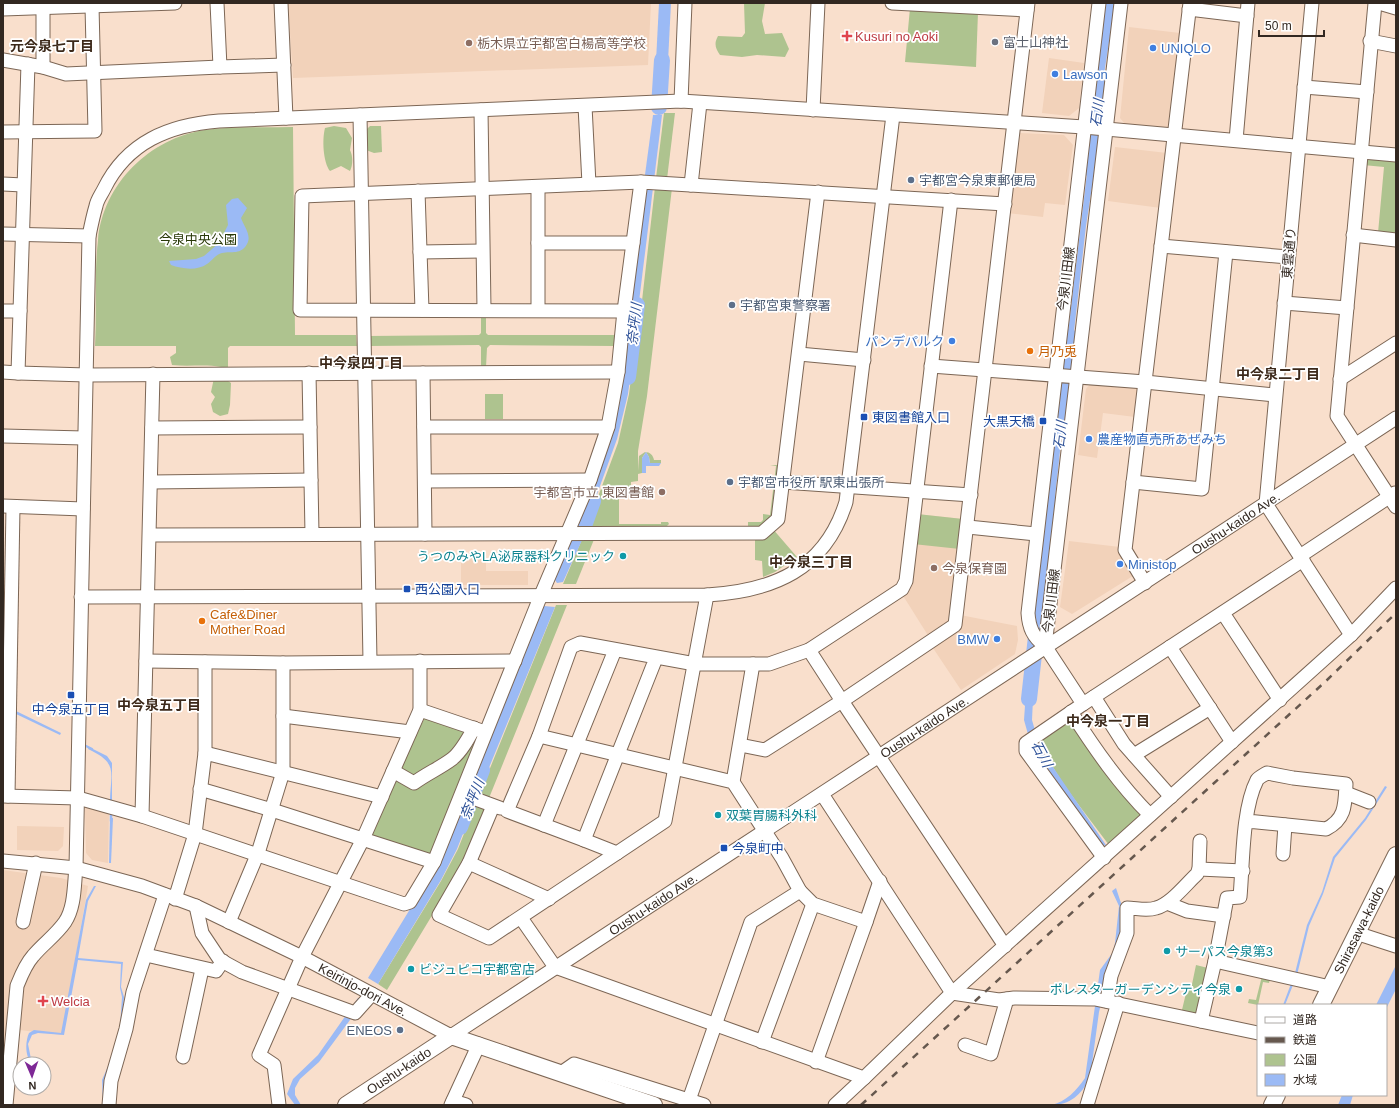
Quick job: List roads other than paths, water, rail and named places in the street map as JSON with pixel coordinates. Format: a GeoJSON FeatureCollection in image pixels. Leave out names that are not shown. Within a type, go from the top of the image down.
{"type":"FeatureCollection","features":[{"type":"Feature","properties":{"kind":"main road","name":"Shirasawa-kaido"},"geometry":{"type":"LineString","coordinates":[[1322,1004],[1396,855]]}},
{"type":"Feature","properties":{"kind":"main road","name":"Keirinjo-dori Ave."},"geometry":{"type":"LineString","coordinates":[[451,1036],[654,1105]]}},
{"type":"Feature","properties":{"kind":"main road","name":"Oushu-kaido"},"geometry":{"type":"LineString","coordinates":[[346,1105],[451,1036]]}},
{"type":"Feature","properties":{"kind":"main road"},"geometry":{"type":"LineString","coordinates":[[1272,1105],[1277,1096]]}},
{"type":"Feature","properties":{"kind":"street"},"geometry":{"type":"LineString","coordinates":[[3,9],[21,6],[44,8],[175,3]]}},
{"type":"Feature","properties":{"kind":"street"},"geometry":{"type":"LineString","coordinates":[[217,3],[220,67]]}},
{"type":"Feature","properties":{"kind":"street"},"geometry":{"type":"LineString","coordinates":[[282,3],[286,118]]}},
{"type":"Feature","properties":{"kind":"street"},"geometry":{"type":"LineString","coordinates":[[681,101],[685,3]]}},
{"type":"Feature","properties":{"kind":"street"},"geometry":{"type":"LineString","coordinates":[[813,110],[818,3]]}},
{"type":"Feature","properties":{"kind":"street"},"geometry":{"type":"LineString","coordinates":[[740,745],[765,750],[842,701],[955,625],[968,527],[1028,7],[892,3]]}},
{"type":"Feature","properties":{"kind":"street","name":"今泉川田線"},"geometry":{"type":"LineString","coordinates":[[1099,3],[1054,376],[1028,613],[1028,623],[1037,640],[1045,646],[1121,3]]}},
{"type":"Feature","properties":{"kind":"street","name":"東雲通り"},"geometry":{"type":"LineString","coordinates":[[1266,504],[1312,3]]}},
{"type":"Feature","properties":{"kind":"street"},"geometry":{"type":"LineString","coordinates":[[1104,858],[1026,751],[1026,743],[1223,613],[1301,558],[1394,499],[1337,416],[1367,92],[1370,41],[1375,3]]}},
{"type":"Feature","properties":{"kind":"street"},"geometry":{"type":"LineString","coordinates":[[1379,3],[1396,8]]}},
{"type":"Feature","properties":{"kind":"street"},"geometry":{"type":"LineString","coordinates":[[3,132],[95,131],[92,6]]}},
{"type":"Feature","properties":{"kind":"street"},"geometry":{"type":"LineString","coordinates":[[1145,583],[1125,550],[1189,6],[1247,9],[1236,140]]}},
{"type":"Feature","properties":{"kind":"street"},"geometry":{"type":"LineString","coordinates":[[43,67],[44,8]]}},
{"type":"Feature","properties":{"kind":"street"},"geometry":{"type":"LineString","coordinates":[[1370,41],[1396,46]]}},
{"type":"Feature","properties":{"kind":"street"},"geometry":{"type":"LineString","coordinates":[[3,60],[43,67],[66,74],[284,64]]}},
{"type":"Feature","properties":{"kind":"street"},"geometry":{"type":"LineString","coordinates":[[18,373],[28,64]]}},
{"type":"Feature","properties":{"kind":"street"},"geometry":{"type":"LineString","coordinates":[[1304,87],[1367,92]]}},
{"type":"Feature","properties":{"kind":"street"},"geometry":{"type":"LineString","coordinates":[[6,1105],[17,986],[23,970],[32,956],[49,941],[65,921],[72,902],[76,868],[78,798],[89,236],[96,205],[108,181],[120,163],[138,146],[160,134],[180,126],[198,122],[681,101],[1084,127],[1396,155]]}},
{"type":"Feature","properties":{"kind":"street"},"geometry":{"type":"LineString","coordinates":[[691,185],[700,102]]}},
{"type":"Feature","properties":{"kind":"street"},"geometry":{"type":"LineString","coordinates":[[585,106],[589,184]]}},
{"type":"Feature","properties":{"kind":"street"},"geometry":{"type":"LineString","coordinates":[[481,110],[484,310]]}},
{"type":"Feature","properties":{"kind":"street"},"geometry":{"type":"LineString","coordinates":[[360,115],[370,661]]}},
{"type":"Feature","properties":{"kind":"street"},"geometry":{"type":"LineString","coordinates":[[81,597],[147,598],[541,594],[708,595],[748,591],[778,581],[793,574],[817,553],[828,538],[842,515],[849,487],[894,115]]}},
{"type":"Feature","properties":{"kind":"street"},"geometry":{"type":"LineString","coordinates":[[624,311],[300,310],[302,196],[589,184],[648,183],[1005,204]]}},
{"type":"Feature","properties":{"kind":"street"},"geometry":{"type":"LineString","coordinates":[[83,509],[8,506],[8,712],[5,796],[78,798],[142,816],[258,853],[404,904],[410,902],[434,862],[487,733],[541,594],[590,480],[608,427],[618,372],[633,243],[648,183]]}},
{"type":"Feature","properties":{"kind":"street"},"geometry":{"type":"LineString","coordinates":[[3,184],[24,185]]}},
{"type":"Feature","properties":{"kind":"street"},"geometry":{"type":"LineString","coordinates":[[538,187],[538,310]]}},
{"type":"Feature","properties":{"kind":"street"},"geometry":{"type":"LineString","coordinates":[[418,191],[422,310]]}},
{"type":"Feature","properties":{"kind":"street"},"geometry":{"type":"LineString","coordinates":[[150,535],[762,533],[778,519],[818,192]]}},
{"type":"Feature","properties":{"kind":"street"},"geometry":{"type":"LineString","coordinates":[[507,811],[539,736],[572,647],[580,643],[695,664],[769,664],[809,650],[902,589],[906,581],[951,200]]}},
{"type":"Feature","properties":{"kind":"street"},"geometry":{"type":"LineString","coordinates":[[3,234],[89,236]]}},
{"type":"Feature","properties":{"kind":"street"},"geometry":{"type":"LineString","coordinates":[[1353,236],[1396,240]]}},
{"type":"Feature","properties":{"kind":"street"},"geometry":{"type":"LineString","coordinates":[[538,243],[633,243]]}},
{"type":"Feature","properties":{"kind":"street"},"geometry":{"type":"LineString","coordinates":[[1161,246],[1288,257]]}},
{"type":"Feature","properties":{"kind":"street"},"geometry":{"type":"LineString","coordinates":[[420,252],[482,250]]}},
{"type":"Feature","properties":{"kind":"street"},"geometry":{"type":"LineString","coordinates":[[1133,482],[1202,489],[1226,252]]}},
{"type":"Feature","properties":{"kind":"street"},"geometry":{"type":"LineString","coordinates":[[1284,303],[1347,308]]}},
{"type":"Feature","properties":{"kind":"street"},"geometry":{"type":"LineString","coordinates":[[3,311],[20,311]]}},
{"type":"Feature","properties":{"kind":"street"},"geometry":{"type":"LineString","coordinates":[[1340,379],[1396,343]]}},
{"type":"Feature","properties":{"kind":"street"},"geometry":{"type":"LineString","coordinates":[[799,354],[864,360]]}},
{"type":"Feature","properties":{"kind":"street"},"geometry":{"type":"LineString","coordinates":[[931,366],[1145,382],[1276,395]]}},
{"type":"Feature","properties":{"kind":"street"},"geometry":{"type":"LineString","coordinates":[[3,372],[87,375],[618,372]]}},
{"type":"Feature","properties":{"kind":"street"},"geometry":{"type":"LineString","coordinates":[[309,373],[312,534]]}},
{"type":"Feature","properties":{"kind":"street"},"geometry":{"type":"LineString","coordinates":[[423,373],[425,534]]}},
{"type":"Feature","properties":{"kind":"street"},"geometry":{"type":"LineString","coordinates":[[142,816],[153,374]]}},
{"type":"Feature","properties":{"kind":"street","name":"Oushu-kaido Ave."},"geometry":{"type":"LineString","coordinates":[[451,1036],[879,757],[1045,646],[1145,583],[1396,418]]}},
{"type":"Feature","properties":{"kind":"street"},"geometry":{"type":"LineString","coordinates":[[152,428],[310,427]]}},
{"type":"Feature","properties":{"kind":"street"},"geometry":{"type":"LineString","coordinates":[[424,427],[608,427]]}},
{"type":"Feature","properties":{"kind":"street"},"geometry":{"type":"LineString","coordinates":[[3,436],[84,438]]}},
{"type":"Feature","properties":{"kind":"street"},"geometry":{"type":"LineString","coordinates":[[151,482],[311,480]]}},
{"type":"Feature","properties":{"kind":"street"},"geometry":{"type":"LineString","coordinates":[[425,481],[590,480]]}},
{"type":"Feature","properties":{"kind":"street"},"geometry":{"type":"LineString","coordinates":[[783,482],[971,495]]}},
{"type":"Feature","properties":{"kind":"street"},"geometry":{"type":"LineString","coordinates":[[1266,504],[1351,635]]}},
{"type":"Feature","properties":{"kind":"street"},"geometry":{"type":"LineString","coordinates":[[968,527],[1036,534]]}},
{"type":"Feature","properties":{"kind":"street"},"geometry":{"type":"LineString","coordinates":[[835,1105],[952,993],[1351,635],[1396,588]]}},
{"type":"Feature","properties":{"kind":"street"},"geometry":{"type":"LineString","coordinates":[[493,806],[469,863],[439,915],[489,938],[522,918],[665,821],[708,595]]}},
{"type":"Feature","properties":{"kind":"street"},"geometry":{"type":"LineString","coordinates":[[1223,613],[1280,700]]}},
{"type":"Feature","properties":{"kind":"street"},"geometry":{"type":"LineString","coordinates":[[1045,646],[1124,744],[1171,797]]}},
{"type":"Feature","properties":{"kind":"street"},"geometry":{"type":"LineString","coordinates":[[1170,647],[1232,742]]}},
{"type":"Feature","properties":{"kind":"street"},"geometry":{"type":"LineString","coordinates":[[544,825],[615,650]]}},
{"type":"Feature","properties":{"kind":"street"},"geometry":{"type":"LineString","coordinates":[[809,650],[1005,946]]}},
{"type":"Feature","properties":{"kind":"street"},"geometry":{"type":"LineString","coordinates":[[584,840],[656,658]]}},
{"type":"Feature","properties":{"kind":"street"},"geometry":{"type":"LineString","coordinates":[[146,661],[283,663],[370,661],[515,661]]}},
{"type":"Feature","properties":{"kind":"street"},"geometry":{"type":"LineString","coordinates":[[279,1105],[274,1065],[259,1055],[302,957],[363,840],[420,710],[420,661]]}},
{"type":"Feature","properties":{"kind":"street"},"geometry":{"type":"LineString","coordinates":[[108,1105],[111,1081],[126,1029],[133,992],[146,955],[195,834],[204,753],[205,662]]}},
{"type":"Feature","properties":{"kind":"street"},"geometry":{"type":"LineString","coordinates":[[229,922],[258,853],[272,810],[282,772],[283,663]]}},
{"type":"Feature","properties":{"kind":"street"},"geometry":{"type":"LineString","coordinates":[[753,664],[733,782],[765,831],[800,891],[813,904],[866,922]]}},
{"type":"Feature","properties":{"kind":"street"},"geometry":{"type":"LineString","coordinates":[[1134,755],[1210,708]]}},
{"type":"Feature","properties":{"kind":"street"},"geometry":{"type":"LineString","coordinates":[[420,710],[487,733]]}},
{"type":"Feature","properties":{"kind":"street"},"geometry":{"type":"LineString","coordinates":[[1071,712],[1101,759],[1128,793],[1150,816]]}},
{"type":"Feature","properties":{"kind":"street"},"geometry":{"type":"LineString","coordinates":[[283,716],[410,732]]}},
{"type":"Feature","properties":{"kind":"street"},"geometry":{"type":"LineString","coordinates":[[393,772],[414,783],[430,771],[452,758],[467,741],[474,728]]}},
{"type":"Feature","properties":{"kind":"street"},"geometry":{"type":"LineString","coordinates":[[539,736],[733,782]]}},
{"type":"Feature","properties":{"kind":"street"},"geometry":{"type":"LineString","coordinates":[[204,753],[382,797]]}},
{"type":"Feature","properties":{"kind":"street"},"geometry":{"type":"LineString","coordinates":[[1201,1021],[1215,962],[1227,898],[1240,897],[1248,807],[1258,779],[1267,773],[1293,778],[1346,784],[1345,808],[1335,825],[1326,829],[1247,821]]}},
{"type":"Feature","properties":{"kind":"street"},"geometry":{"type":"LineString","coordinates":[[200,790],[272,810],[434,862]]}},
{"type":"Feature","properties":{"kind":"street"},"geometry":{"type":"LineString","coordinates":[[1346,793],[1369,802]]}},
{"type":"Feature","properties":{"kind":"street"},"geometry":{"type":"LineString","coordinates":[[462,794],[617,853]]}},
{"type":"Feature","properties":{"kind":"street"},"geometry":{"type":"LineString","coordinates":[[822,794],[952,993],[999,1000],[1095,999],[1257,1033]]}},
{"type":"Feature","properties":{"kind":"street"},"geometry":{"type":"LineString","coordinates":[[1283,854],[1285,825]]}},
{"type":"Feature","properties":{"kind":"street"},"geometry":{"type":"LineString","coordinates":[[1087,1105],[1113,1002],[1110,976],[1127,933],[1127,908],[1155,909],[1167,902],[1197,874],[1199,870],[1200,841]]}},
{"type":"Feature","properties":{"kind":"street","name":"Keirinjo-dori Ave."},"geometry":{"type":"LineString","coordinates":[[3,861],[76,868],[121,880],[196,906],[302,957],[451,1036]]}},
{"type":"Feature","properties":{"kind":"street"},"geometry":{"type":"LineString","coordinates":[[23,922],[36,863]]}},
{"type":"Feature","properties":{"kind":"street"},"geometry":{"type":"LineString","coordinates":[[469,863],[549,899]]}},
{"type":"Feature","properties":{"kind":"street"},"geometry":{"type":"LineString","coordinates":[[1199,870],[1243,871]]}},
{"type":"Feature","properties":{"kind":"street"},"geometry":{"type":"LineString","coordinates":[[816,1062],[880,881]]}},
{"type":"Feature","properties":{"kind":"street"},"geometry":{"type":"LineString","coordinates":[[688,1100],[751,922],[800,891]]}},
{"type":"Feature","properties":{"kind":"street"},"geometry":{"type":"LineString","coordinates":[[1167,902],[1187,911],[1224,916]]}},
{"type":"Feature","properties":{"kind":"street"},"geometry":{"type":"LineString","coordinates":[[762,1042],[813,904]]}},
{"type":"Feature","properties":{"kind":"street"},"geometry":{"type":"LineString","coordinates":[[196,906],[202,933],[220,960],[242,972],[355,1013],[372,994]]}},
{"type":"Feature","properties":{"kind":"street"},"geometry":{"type":"LineString","coordinates":[[522,918],[555,967],[715,1026],[864,1078]]}},
{"type":"Feature","properties":{"kind":"street"},"geometry":{"type":"LineString","coordinates":[[1356,933],[1396,946]]}},
{"type":"Feature","properties":{"kind":"street"},"geometry":{"type":"LineString","coordinates":[[146,955],[216,971],[223,961]]}},
{"type":"Feature","properties":{"kind":"street"},"geometry":{"type":"LineString","coordinates":[[1215,962],[1330,987]]}},
{"type":"Feature","properties":{"kind":"street"},"geometry":{"type":"LineString","coordinates":[[183,1057],[202,969]]}},
{"type":"Feature","properties":{"kind":"street"},"geometry":{"type":"LineString","coordinates":[[965,1045],[990,1054],[1007,999]]}},
{"type":"Feature","properties":{"kind":"street"},"geometry":{"type":"LineString","coordinates":[[457,1104],[478,1044]]}},
{"type":"Feature","properties":{"kind":"street"},"geometry":{"type":"LineString","coordinates":[[561,1073],[574,1064],[704,1105]]}},
{"type":"Feature","properties":{"kind":"water"},"geometry":{"type":"Polygon","coordinates":[[[659,3],[671,3],[667,81],[655,81],[659,3]]]}},
{"type":"Feature","properties":{"kind":"water"},"geometry":{"type":"Polygon","coordinates":[[[1106,3],[1115,3],[1099,107],[1092,106],[1106,3]]]}},
{"type":"Feature","properties":{"kind":"water"},"geometry":{"type":"Polygon","coordinates":[[[653,115],[662,115],[636,326],[625,324],[653,115]]]}},
{"type":"Feature","properties":{"kind":"water"},"geometry":{"type":"Polygon","coordinates":[[[1090,148],[1098,148],[1086,226],[1071,358],[1065,358],[1090,148]]]}},
{"type":"Feature","properties":{"kind":"water"},"geometry":{"type":"Polygon","coordinates":[[[238,198],[247,208],[241,218],[249,237],[247,244],[242,250],[222,253],[199,268],[180,268],[171,265],[169,261],[196,259],[204,256],[219,243],[228,225],[226,205],[232,199],[238,198]]]}},
{"type":"Feature","properties":{"kind":"water"},"geometry":{"type":"Polygon","coordinates":[[[623,355],[633,356],[628,394],[617,439],[587,522],[575,522],[623,355]]]}},
{"type":"Feature","properties":{"kind":"water"},"geometry":{"type":"Polygon","coordinates":[[[1060,394],[1066,395],[1052,526],[1045,525],[1060,394]]]}},
{"type":"Feature","properties":{"kind":"water"},"geometry":{"type":"Polygon","coordinates":[[[646,452],[650,463],[661,463],[659,466],[646,466],[646,473],[642,473],[642,458],[646,452]]]}},
{"type":"Feature","properties":{"kind":"water"},"geometry":{"type":"Polygon","coordinates":[[[572,538],[583,538],[563,582],[557,583],[553,577],[572,538]]]}},
{"type":"Feature","properties":{"kind":"water"},"geometry":{"type":"Polygon","coordinates":[[[544,606],[555,607],[479,792],[469,788],[541,608],[544,606]]]}},
{"type":"Feature","properties":{"kind":"water"},"geometry":{"type":"Polygon","coordinates":[[[1027,677],[1034,678],[1032,720],[1040,748],[1106,845],[1099,848],[1033,752],[1024,720],[1027,677]]]}},
{"type":"Feature","properties":{"kind":"water"},"geometry":{"type":"Polygon","coordinates":[[[16,711],[61,733],[60,735],[14,713],[16,711]]]}},
{"type":"Feature","properties":{"kind":"water"},"geometry":{"type":"Polygon","coordinates":[[[89,747],[107,756],[112,763],[112,801],[110,800],[111,769],[104,759],[88,749],[89,747]]]}},
{"type":"Feature","properties":{"kind":"water"},"geometry":{"type":"Polygon","coordinates":[[[1385,786],[1387,787],[1366,820],[1335,858],[1323,894],[1309,926],[1297,975],[1285,1004],[1283,1004],[1295,973],[1307,925],[1322,892],[1333,857],[1365,818],[1385,786]]]}},
{"type":"Feature","properties":{"kind":"water"},"geometry":{"type":"Polygon","coordinates":[[[462,804],[473,808],[457,849],[441,880],[378,984],[368,978],[432,873],[462,804]]]}},
{"type":"Feature","properties":{"kind":"water"},"geometry":{"type":"Polygon","coordinates":[[[110,818],[113,818],[111,863],[109,863],[110,818]]]}},
{"type":"Feature","properties":{"kind":"water"},"geometry":{"type":"Polygon","coordinates":[[[94,886],[96,886],[88,901],[78,958],[123,962],[121,987],[124,997],[121,1043],[104,1081],[105,1105],[103,1105],[102,1080],[119,1041],[122,997],[120,988],[121,964],[78,960],[64,1035],[38,1033],[32,1035],[28,1044],[30,1056],[28,1056],[26,1049],[29,1033],[34,1030],[61,1033],[86,900],[94,886]]]}},
{"type":"Feature","properties":{"kind":"water"},"geometry":{"type":"Polygon","coordinates":[[[1116,888],[1122,906],[1121,937],[1109,972],[1099,1012],[1090,1078],[1079,1094],[1074,1098],[1058,1105],[1051,1105],[1062,1101],[1071,1095],[1085,1078],[1100,970],[1113,952],[1115,943],[1119,906],[1112,891],[1116,888]]]}},
{"type":"Feature","properties":{"kind":"water"},"geometry":{"type":"Polygon","coordinates":[[[1396,965],[1396,989],[1387,1007],[1387,1004],[1376,1004],[1396,965]]]}},
{"type":"Feature","properties":{"kind":"water"},"geometry":{"type":"Polygon","coordinates":[[[358,998],[364,1001],[319,1062],[300,1079],[295,1088],[295,1095],[301,1105],[295,1105],[287,1094],[293,1079],[318,1055],[358,998]]]}},
{"type":"Feature","properties":{"kind":"water"},"geometry":{"type":"Polygon","coordinates":[[[1342,1096],[1353,1096],[1350,1105],[1338,1105],[1342,1096]]]}},
{"type":"Feature","properties":{"kind":"waterway","name":"奈坪川"},"geometry":{"type":"LineString","coordinates":[[659,107],[662,60]]}},
{"type":"Feature","properties":{"kind":"waterway","name":"石川"},"geometry":{"type":"LineString","coordinates":[[1091,169],[1101,84]]}},
{"type":"Feature","properties":{"kind":"waterway","name":"奈坪川"},"geometry":{"type":"LineString","coordinates":[[628,377],[637,305]]}},
{"type":"Feature","properties":{"kind":"waterway","name":"石川"},"geometry":{"type":"LineString","coordinates":[[1061,417],[1070,337]]}},
{"type":"Feature","properties":{"kind":"waterway","name":"奈坪川"},"geometry":{"type":"LineString","coordinates":[[584,526],[593,501]]}},
{"type":"Feature","properties":{"kind":"waterway","name":"石川"},"geometry":{"type":"LineString","coordinates":[[1029,699],[1051,503]]}},
{"type":"Feature","properties":{"kind":"waterway"},"geometry":{"type":"LineString","coordinates":[[86,746],[92,749]]}},
{"type":"Feature","properties":{"kind":"waterway","name":"奈坪川"},"geometry":{"type":"LineString","coordinates":[[460,827],[482,770]]}},
{"type":"Feature","properties":{"kind":"waterway"},"geometry":{"type":"LineString","coordinates":[[111,815],[111,821]]}},
{"type":"Feature","properties":{"kind":"railway"},"geometry":{"type":"LineString","coordinates":[[861,1105],[1326,681],[1396,613]]}},
{"type":"Feature","properties":{"kind":"place","name":"Kusuri no Aoki"},"geometry":{"type":"Point","coordinates":[847,36]}},
{"type":"Feature","properties":{"kind":"place","name":"富士山神社"},"geometry":{"type":"Point","coordinates":[995,42]}},
{"type":"Feature","properties":{"kind":"place","name":"栃木県立宇都宮白楊高等学校"},"geometry":{"type":"Point","coordinates":[469,43]}},
{"type":"Feature","properties":{"kind":"place","name":"UNIQLO"},"geometry":{"type":"Point","coordinates":[1153,48]}},
{"type":"Feature","properties":{"kind":"place","name":"Lawson"},"geometry":{"type":"Point","coordinates":[1055,74]}},
{"type":"Feature","properties":{"kind":"place","name":"宇都宮今泉東郵便局"},"geometry":{"type":"Point","coordinates":[911,180]}},
{"type":"Feature","properties":{"kind":"place","name":"宇都宮東警察署"},"geometry":{"type":"Point","coordinates":[732,305]}},
{"type":"Feature","properties":{"kind":"place","name":"パンデパルク"},"geometry":{"type":"Point","coordinates":[952,341]}},
{"type":"Feature","properties":{"kind":"place","name":"月乃兎"},"geometry":{"type":"Point","coordinates":[1030,351]}},
{"type":"Feature","properties":{"kind":"place","name":"東図書館入口"},"geometry":{"type":"Point","coordinates":[864,417]}},
{"type":"Feature","properties":{"kind":"place","name":"大黒天橋"},"geometry":{"type":"Point","coordinates":[1043,421]}},
{"type":"Feature","properties":{"kind":"place","name":"農産物直売所あぜみち"},"geometry":{"type":"Point","coordinates":[1089,439]}},
{"type":"Feature","properties":{"kind":"place","name":"宇都宮市役所 駅東出張所"},"geometry":{"type":"Point","coordinates":[730,482]}},
{"type":"Feature","properties":{"kind":"place","name":"宇都宮市立 東図書館"},"geometry":{"type":"Point","coordinates":[662,492]}},
{"type":"Feature","properties":{"kind":"place","name":"うつのみやLA泌尿器科クリニック"},"geometry":{"type":"Point","coordinates":[623,556]}},
{"type":"Feature","properties":{"kind":"place","name":"Ministop"},"geometry":{"type":"Point","coordinates":[1120,564]}},
{"type":"Feature","properties":{"kind":"place","name":"今泉保育園"},"geometry":{"type":"Point","coordinates":[934,568]}},
{"type":"Feature","properties":{"kind":"place","name":"西公園入口"},"geometry":{"type":"Point","coordinates":[407,589]}},
{"type":"Feature","properties":{"kind":"place","name":"Cafe&Diner Mother Road"},"geometry":{"type":"Point","coordinates":[202,621]}},
{"type":"Feature","properties":{"kind":"place","name":"BMW"},"geometry":{"type":"Point","coordinates":[997,639]}},
{"type":"Feature","properties":{"kind":"place","name":"中今泉五丁目"},"geometry":{"type":"Point","coordinates":[71,695]}},
{"type":"Feature","properties":{"kind":"place","name":"双葉胃腸科外科"},"geometry":{"type":"Point","coordinates":[718,815]}},
{"type":"Feature","properties":{"kind":"place","name":"今泉町中"},"geometry":{"type":"Point","coordinates":[724,848]}},
{"type":"Feature","properties":{"kind":"place","name":"サーパス今泉第3"},"geometry":{"type":"Point","coordinates":[1167,951]}},
{"type":"Feature","properties":{"kind":"place","name":"ビジュピコ宇都宮店"},"geometry":{"type":"Point","coordinates":[411,969]}},
{"type":"Feature","properties":{"kind":"place","name":"ポレスターガーデンシティ今泉"},"geometry":{"type":"Point","coordinates":[1239,989]}},
{"type":"Feature","properties":{"kind":"place","name":"Welcia"},"geometry":{"type":"Point","coordinates":[43,1001]}},
{"type":"Feature","properties":{"kind":"place","name":"ENEOS"},"geometry":{"type":"Point","coordinates":[400,1030]}},
{"type":"Feature","properties":{"kind":"district","name":"元今泉七丁目"},"geometry":{"type":"Point","coordinates":[52,46]}},
{"type":"Feature","properties":{"kind":"district","name":"中今泉四丁目"},"geometry":{"type":"Point","coordinates":[361,363]}},
{"type":"Feature","properties":{"kind":"district","name":"中今泉二丁目"},"geometry":{"type":"Point","coordinates":[1278,374]}},
{"type":"Feature","properties":{"kind":"district","name":"中今泉三丁目"},"geometry":{"type":"Point","coordinates":[811,562]}},
{"type":"Feature","properties":{"kind":"district","name":"中今泉五丁目"},"geometry":{"type":"Point","coordinates":[159,705]}},
{"type":"Feature","properties":{"kind":"district","name":"中今泉一丁目"},"geometry":{"type":"Point","coordinates":[1108,721]}},
{"type":"Feature","properties":{"kind":"park label","name":"今泉中央公園"},"geometry":{"type":"Point","coordinates":[198,239]}}]}
